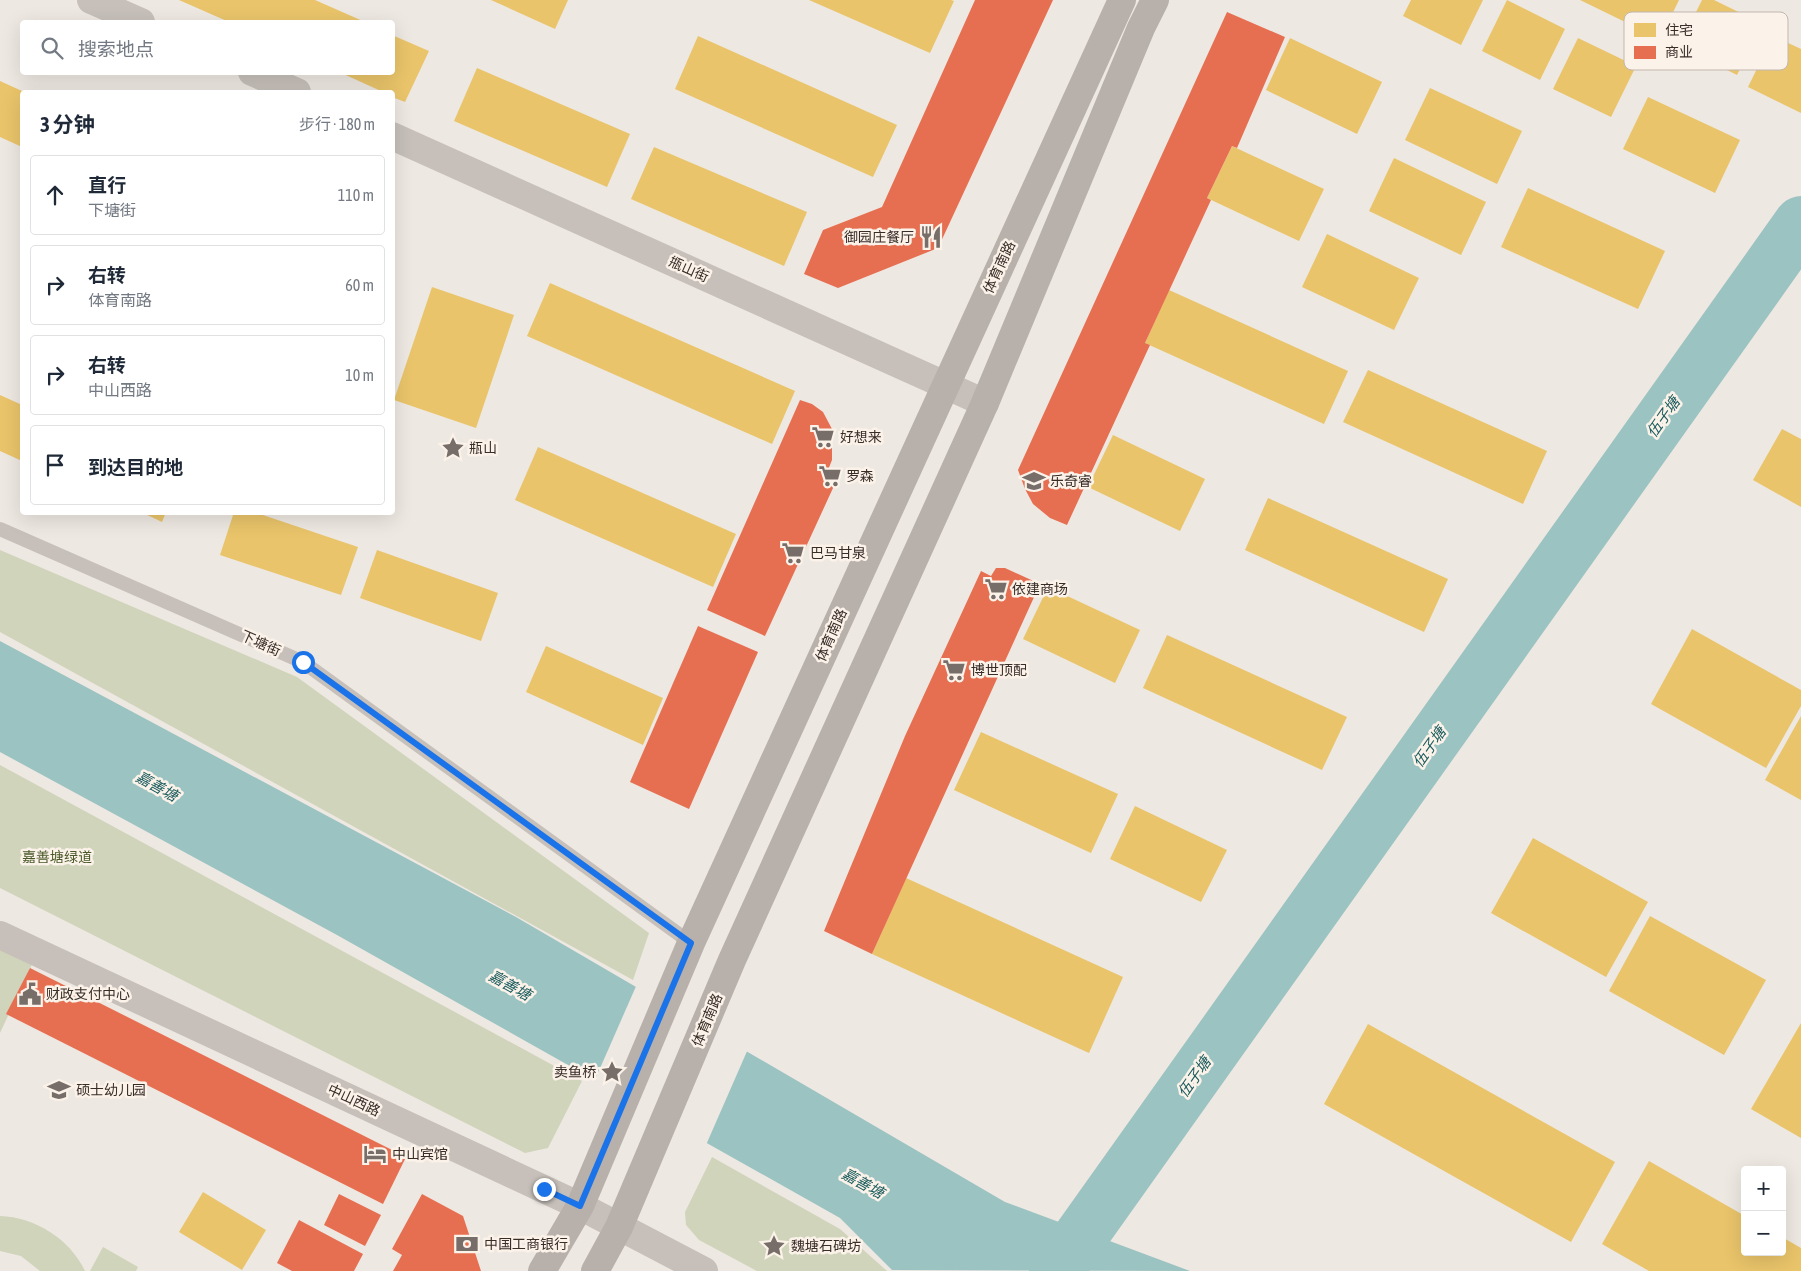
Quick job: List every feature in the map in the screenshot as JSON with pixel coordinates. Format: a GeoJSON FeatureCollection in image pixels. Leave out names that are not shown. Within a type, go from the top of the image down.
{"type":"FeatureCollection","features":[{"type":"Feature","properties":{"kind":"main road","name":"体育南路"},"geometry":{"type":"LineString","coordinates":[[542,1271],[580,1206],[691,943],[1122,0]]}},
{"type":"Feature","properties":{"kind":"main road","name":"体育南路"},"geometry":{"type":"LineString","coordinates":[[595,1271],[619,1227],[732,960],[985,403],[1155,0]]}},
{"type":"Feature","properties":{"kind":"street"},"geometry":{"type":"LineString","coordinates":[[91,0],[136,20]]}},
{"type":"Feature","properties":{"kind":"street"},"geometry":{"type":"LineString","coordinates":[[259,75],[292,90]]}},
{"type":"Feature","properties":{"kind":"street","name":"甁山街"},"geometry":{"type":"LineString","coordinates":[[395,137],[985,403]]}},
{"type":"Feature","properties":{"kind":"street","name":"中山西路"},"geometry":{"type":"LineString","coordinates":[[0,935],[580,1206],[704,1271]]}},
{"type":"Feature","properties":{"kind":"lane","name":"下塘街"},"geometry":{"type":"LineString","coordinates":[[0,529],[303,662],[691,943]]}},
{"type":"Feature","properties":{"kind":"green space"},"geometry":{"type":"Polygon","coordinates":[[[0,550],[297,677],[649,933],[633,980],[0,632],[0,550]]]}},
{"type":"Feature","properties":{"kind":"green space","name":"嘉善塘绿道"},"geometry":{"type":"Polygon","coordinates":[[[0,765],[582,1081],[548,1148],[525,1153],[0,888],[0,765]]]}},
{"type":"Feature","properties":{"kind":"green space"},"geometry":{"type":"Polygon","coordinates":[[[0,944],[34,960],[0,1033],[0,944]]]}},
{"type":"Feature","properties":{"kind":"green space"},"geometry":{"type":"Polygon","coordinates":[[[712,1157],[840,1229],[887,1271],[757,1271],[699,1240],[686,1225],[685,1212],[712,1157]]]}},
{"type":"Feature","properties":{"kind":"green space"},"geometry":{"type":"Polygon","coordinates":[[[0,1216],[26,1221],[50,1232],[70,1249],[85,1271],[40,1271],[21,1256],[0,1251],[0,1216]]]}},
{"type":"Feature","properties":{"kind":"green space"},"geometry":{"type":"Polygon","coordinates":[[[103,1247],[138,1267],[136,1271],[90,1271],[103,1247]]]}},
{"type":"Feature","properties":{"kind":"water","name":"嘉善塘"},"geometry":{"type":"Polygon","coordinates":[[[0,641],[516,917],[1005,1202],[1190,1271],[892,1270],[840,1218],[337,935],[0,752],[0,641]]]}},
{"type":"Feature","properties":{"kind":"pier"},"geometry":{"type":"Polygon","coordinates":[[[637,984],[748,1049],[706,1145],[594,1082],[637,984]]]}},
{"type":"Feature","properties":{"kind":"building: 住宅"},"geometry":{"type":"Polygon","coordinates":[[[179,0],[315,0],[360,20],[224,20],[179,0]]]}},
{"type":"Feature","properties":{"kind":"building: 住宅"},"geometry":{"type":"Polygon","coordinates":[[[491,0],[568,0],[555,29],[491,0]]]}},
{"type":"Feature","properties":{"kind":"building: 住宅"},"geometry":{"type":"Polygon","coordinates":[[[809,0],[951,0],[954,1],[930,53],[809,0]]]}},
{"type":"Feature","properties":{"kind":"building: 住宅"},"geometry":{"type":"Polygon","coordinates":[[[1411,0],[1483,0],[1461,45],[1403,16],[1411,0]]]}},
{"type":"Feature","properties":{"kind":"building: 住宅"},"geometry":{"type":"Polygon","coordinates":[[[1507,0],[1565,29],[1540,80],[1482,51],[1507,0]]]}},
{"type":"Feature","properties":{"kind":"building: 住宅"},"geometry":{"type":"Polygon","coordinates":[[[1580,0],[1679,0],[1673,12],[1624,12],[1624,21],[1580,0]]]}},
{"type":"Feature","properties":{"kind":"building: 住宅"},"geometry":{"type":"Polygon","coordinates":[[[1702,0],[1714,0],[1738,12],[1696,12],[1702,0]]]}},
{"type":"Feature","properties":{"kind":"building: 住宅"},"geometry":{"type":"Polygon","coordinates":[[[395,36],[429,51],[405,102],[395,98],[395,90],[379,90],[346,75],[395,75],[395,36]]]}},
{"type":"Feature","properties":{"kind":"building: 住宅"},"geometry":{"type":"Polygon","coordinates":[[[698,36],[897,125],[873,177],[675,89],[698,36]]]}},
{"type":"Feature","properties":{"kind":"building: 住宅"},"geometry":{"type":"Polygon","coordinates":[[[1290,38],[1382,82],[1357,134],[1266,90],[1290,38]]]}},
{"type":"Feature","properties":{"kind":"building: 住宅"},"geometry":{"type":"Polygon","coordinates":[[[1578,38],[1624,60],[1624,70],[1634,70],[1611,117],[1553,89],[1578,38]]]}},
{"type":"Feature","properties":{"kind":"building: 住宅"},"geometry":{"type":"Polygon","coordinates":[[[1788,43],[1801,49],[1801,113],[1748,87],[1756,70],[1788,70],[1788,43]]]}},
{"type":"Feature","properties":{"kind":"building: 住宅"},"geometry":{"type":"Polygon","coordinates":[[[477,68],[630,134],[607,187],[454,121],[477,68]]]}},
{"type":"Feature","properties":{"kind":"building: 住宅"},"geometry":{"type":"Polygon","coordinates":[[[1727,70],[1740,70],[1737,75],[1727,70]]]}},
{"type":"Feature","properties":{"kind":"building: 住宅"},"geometry":{"type":"Polygon","coordinates":[[[0,81],[20,90],[20,146],[0,137],[0,81]]]}},
{"type":"Feature","properties":{"kind":"building: 住宅"},"geometry":{"type":"Polygon","coordinates":[[[1430,88],[1522,131],[1497,184],[1405,140],[1430,88]]]}},
{"type":"Feature","properties":{"kind":"building: 住宅"},"geometry":{"type":"Polygon","coordinates":[[[1648,97],[1740,140],[1715,193],[1623,149],[1648,97]]]}},
{"type":"Feature","properties":{"kind":"building: 住宅"},"geometry":{"type":"Polygon","coordinates":[[[1232,146],[1324,189],[1299,241],[1207,198],[1232,146]]]}},
{"type":"Feature","properties":{"kind":"building: 住宅"},"geometry":{"type":"Polygon","coordinates":[[[654,147],[807,212],[784,266],[631,199],[654,147]]]}},
{"type":"Feature","properties":{"kind":"building: 住宅"},"geometry":{"type":"Polygon","coordinates":[[[1394,158],[1486,202],[1461,255],[1369,211],[1394,158]]]}},
{"type":"Feature","properties":{"kind":"building: 住宅"},"geometry":{"type":"Polygon","coordinates":[[[1528,188],[1665,251],[1638,309],[1501,247],[1528,188]]]}},
{"type":"Feature","properties":{"kind":"building: 住宅"},"geometry":{"type":"Polygon","coordinates":[[[1327,234],[1419,278],[1394,330],[1302,287],[1327,234]]]}},
{"type":"Feature","properties":{"kind":"building: 住宅"},"geometry":{"type":"Polygon","coordinates":[[[550,283],[795,391],[772,444],[527,336],[550,283]]]}},
{"type":"Feature","properties":{"kind":"building: 住宅"},"geometry":{"type":"Polygon","coordinates":[[[432,287],[514,315],[476,428],[395,400],[432,287]]]}},
{"type":"Feature","properties":{"kind":"building: 住宅"},"geometry":{"type":"Polygon","coordinates":[[[1169,290],[1348,371],[1324,424],[1145,343],[1169,290]]]}},
{"type":"Feature","properties":{"kind":"building: 住宅"},"geometry":{"type":"Polygon","coordinates":[[[1368,370],[1547,451],[1523,504],[1343,422],[1368,370]]]}},
{"type":"Feature","properties":{"kind":"building: 住宅"},"geometry":{"type":"Polygon","coordinates":[[[0,395],[20,404],[20,460],[0,451],[0,395]]]}},
{"type":"Feature","properties":{"kind":"building: 住宅"},"geometry":{"type":"Polygon","coordinates":[[[1782,429],[1801,439],[1801,507],[1753,480],[1782,429]]]}},
{"type":"Feature","properties":{"kind":"building: 住宅"},"geometry":{"type":"Polygon","coordinates":[[[1113,435],[1205,479],[1180,531],[1088,487],[1113,435]]]}},
{"type":"Feature","properties":{"kind":"building: 住宅"},"geometry":{"type":"Polygon","coordinates":[[[538,447],[736,534],[713,587],[515,500],[538,447]]]}},
{"type":"Feature","properties":{"kind":"building: 住宅"},"geometry":{"type":"Polygon","coordinates":[[[1268,498],[1448,579],[1424,632],[1245,550],[1268,498]]]}},
{"type":"Feature","properties":{"kind":"building: 住宅"},"geometry":{"type":"Polygon","coordinates":[[[147,515],[165,515],[162,522],[147,515]]]}},
{"type":"Feature","properties":{"kind":"building: 住宅"},"geometry":{"type":"Polygon","coordinates":[[[233,515],[263,515],[358,547],[341,595],[220,555],[233,515]]]}},
{"type":"Feature","properties":{"kind":"building: 住宅"},"geometry":{"type":"Polygon","coordinates":[[[377,550],[498,593],[481,641],[360,598],[377,550]]]}},
{"type":"Feature","properties":{"kind":"building: 住宅"},"geometry":{"type":"Polygon","coordinates":[[[1048,587],[1140,630],[1115,683],[1023,639],[1048,587]]]}},
{"type":"Feature","properties":{"kind":"building: 住宅"},"geometry":{"type":"Polygon","coordinates":[[[1692,629],[1801,690],[1801,706],[1766,768],[1651,704],[1692,629]]]}},
{"type":"Feature","properties":{"kind":"building: 住宅"},"geometry":{"type":"Polygon","coordinates":[[[1167,635],[1347,717],[1322,770],[1143,688],[1167,635]]]}},
{"type":"Feature","properties":{"kind":"building: 住宅"},"geometry":{"type":"Polygon","coordinates":[[[546,646],[663,698],[643,745],[526,692],[546,646]]]}},
{"type":"Feature","properties":{"kind":"building: 住宅"},"geometry":{"type":"Polygon","coordinates":[[[1801,716],[1801,800],[1765,780],[1801,716]]]}},
{"type":"Feature","properties":{"kind":"building: 住宅"},"geometry":{"type":"Polygon","coordinates":[[[981,732],[1118,794],[1091,853],[954,790],[981,732]]]}},
{"type":"Feature","properties":{"kind":"building: 住宅"},"geometry":{"type":"Polygon","coordinates":[[[1135,806],[1227,850],[1201,902],[1110,859],[1135,806]]]}},
{"type":"Feature","properties":{"kind":"building: 住宅"},"geometry":{"type":"Polygon","coordinates":[[[1533,838],[1648,902],[1606,977],[1491,913],[1533,838]]]}},
{"type":"Feature","properties":{"kind":"building: 住宅"},"geometry":{"type":"Polygon","coordinates":[[[906,878],[1123,977],[1089,1053],[872,954],[906,878]]]}},
{"type":"Feature","properties":{"kind":"building: 住宅"},"geometry":{"type":"Polygon","coordinates":[[[1650,916],[1766,980],[1724,1055],[1609,991],[1650,916]]]}},
{"type":"Feature","properties":{"kind":"building: 住宅"},"geometry":{"type":"Polygon","coordinates":[[[1801,1023],[1801,1138],[1751,1109],[1801,1023]]]}},
{"type":"Feature","properties":{"kind":"building: 住宅"},"geometry":{"type":"Polygon","coordinates":[[[1368,1024],[1615,1162],[1571,1242],[1324,1104],[1368,1024]]]}},
{"type":"Feature","properties":{"kind":"building: 住宅"},"geometry":{"type":"Polygon","coordinates":[[[1649,1161],[1741,1214],[1741,1256],[1786,1256],[1786,1239],[1801,1248],[1801,1271],[1649,1271],[1602,1244],[1649,1161]]]}},
{"type":"Feature","properties":{"kind":"building: 住宅"},"geometry":{"type":"Polygon","coordinates":[[[203,1192],[266,1230],[242,1270],[179,1232],[203,1192]]]}},
{"type":"Feature","properties":{"kind":"building: 商业"},"geometry":{"type":"Polygon","coordinates":[[[975,0],[1053,0],[938,248],[838,288],[804,274],[823,230],[882,207],[975,0]]]}},
{"type":"Feature","properties":{"kind":"building: 商业"},"geometry":{"type":"Polygon","coordinates":[[[1227,12],[1285,37],[1237,148],[1232,146],[1207,198],[1211,200],[1145,343],[1150,345],[1067,525],[1050,518],[1033,504],[1018,470],[1227,12]]]}},
{"type":"Feature","properties":{"kind":"building: 商业"},"geometry":{"type":"Polygon","coordinates":[[[800,400],[812,404],[823,412],[832,429],[832,460],[828,470],[839,475],[765,636],[707,610],[800,400]]]}},
{"type":"Feature","properties":{"kind":"building: 商业"},"geometry":{"type":"Polygon","coordinates":[[[996,568],[1005,568],[1040,584],[872,954],[824,931],[905,736],[981,571],[991,576],[996,568]]]}},
{"type":"Feature","properties":{"kind":"building: 商业"},"geometry":{"type":"Polygon","coordinates":[[[698,626],[758,652],[689,809],[630,782],[698,626]]]}},
{"type":"Feature","properties":{"kind":"building: 商业"},"geometry":{"type":"Polygon","coordinates":[[[30,968],[406,1157],[383,1204],[6,1014],[30,968]]]}},
{"type":"Feature","properties":{"kind":"building: 商业"},"geometry":{"type":"Polygon","coordinates":[[[339,1194],[381,1215],[365,1246],[324,1225],[339,1194]]]}},
{"type":"Feature","properties":{"kind":"building: 商业"},"geometry":{"type":"Polygon","coordinates":[[[422,1194],[463,1216],[481,1271],[393,1271],[402,1255],[392,1249],[422,1194]]]}},
{"type":"Feature","properties":{"kind":"building: 商业"},"geometry":{"type":"Polygon","coordinates":[[[299,1220],[363,1254],[354,1271],[292,1271],[277,1263],[299,1220]]]}},
{"type":"Feature","properties":{"kind":"waterway","name":"伍子塘"},"geometry":{"type":"LineString","coordinates":[[1056,1271],[1801,223]]}},
{"type":"Feature","properties":{"kind":"place","name":"御园庄餐厅"},"geometry":{"type":"Point","coordinates":[931,237]}},
{"type":"Feature","properties":{"kind":"place","name":"好想来"},"geometry":{"type":"Point","coordinates":[823,437]}},
{"type":"Feature","properties":{"kind":"place","name":"瓶山"},"geometry":{"type":"Point","coordinates":[453,448]}},
{"type":"Feature","properties":{"kind":"place","name":"罗森"},"geometry":{"type":"Point","coordinates":[830,476]}},
{"type":"Feature","properties":{"kind":"place","name":"乐奇睿"},"geometry":{"type":"Point","coordinates":[1034,481]}},
{"type":"Feature","properties":{"kind":"place","name":"巴马甘泉"},"geometry":{"type":"Point","coordinates":[793,553]}},
{"type":"Feature","properties":{"kind":"place","name":"依建商场"},"geometry":{"type":"Point","coordinates":[996,589]}},
{"type":"Feature","properties":{"kind":"place","name":"博世顶配"},"geometry":{"type":"Point","coordinates":[954,670]}},
{"type":"Feature","properties":{"kind":"place","name":"财政支付中心"},"geometry":{"type":"Point","coordinates":[30,994]}},
{"type":"Feature","properties":{"kind":"place","name":"卖鱼桥"},"geometry":{"type":"Point","coordinates":[612,1072]}},
{"type":"Feature","properties":{"kind":"place","name":"硕士幼儿园"},"geometry":{"type":"Point","coordinates":[59,1090]}},
{"type":"Feature","properties":{"kind":"place","name":"中山宾馆"},"geometry":{"type":"Point","coordinates":[375,1154]}},
{"type":"Feature","properties":{"kind":"place","name":"中国工商银行"},"geometry":{"type":"Point","coordinates":[467,1244]}},
{"type":"Feature","properties":{"kind":"place","name":"魏塘石碑坊"},"geometry":{"type":"Point","coordinates":[774,1246]}},
{"type":"Feature","properties":{"kind":"route"},"geometry":{"type":"LineString","coordinates":[[303,662],[691,943],[580,1206],[544,1189]]}}]}
